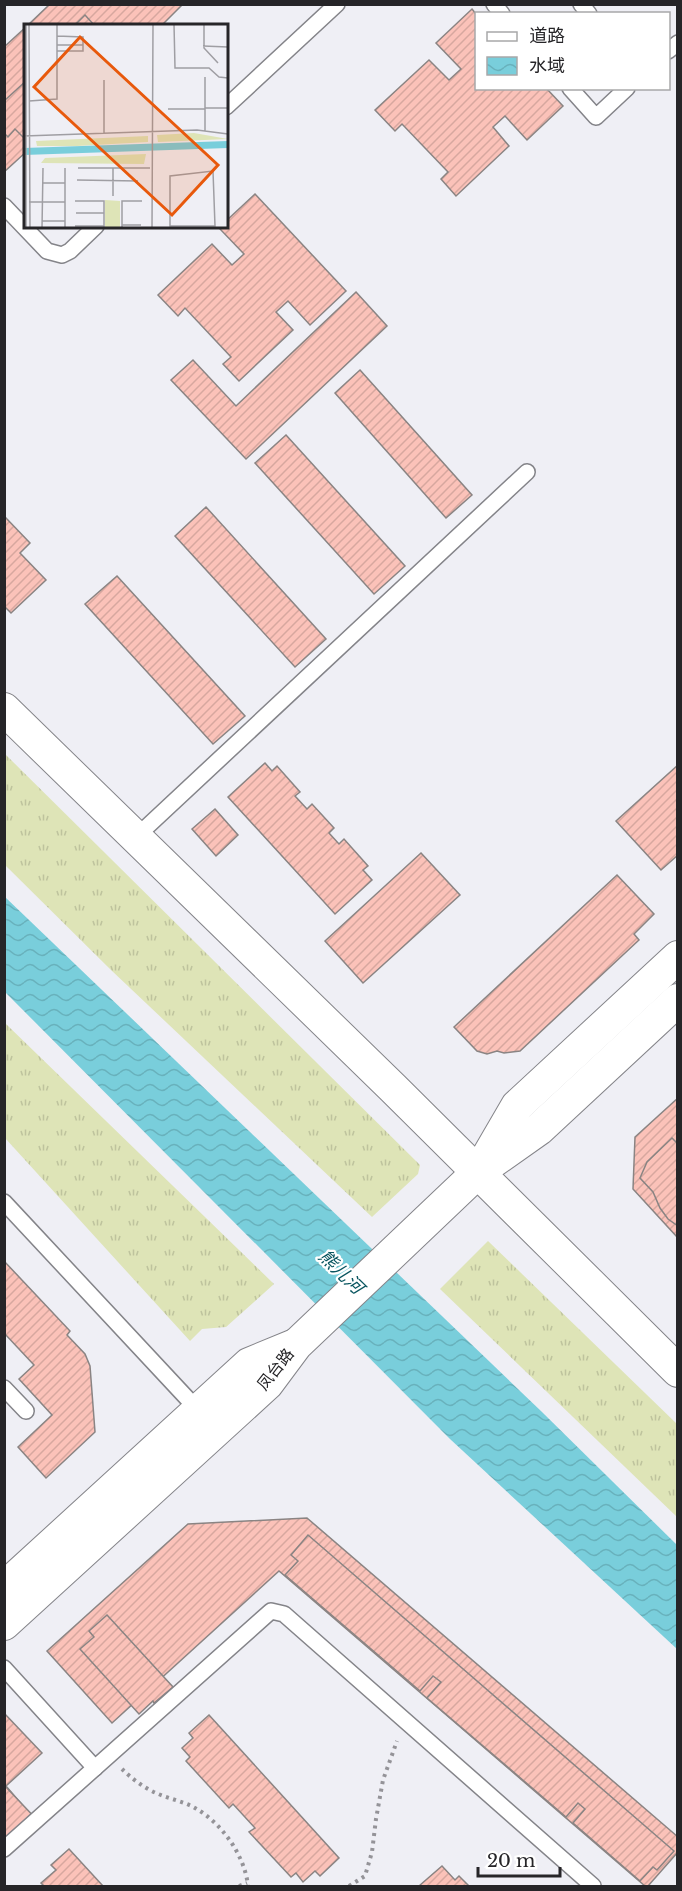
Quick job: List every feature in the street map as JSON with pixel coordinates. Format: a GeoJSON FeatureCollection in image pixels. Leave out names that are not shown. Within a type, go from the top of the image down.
{"type":"FeatureCollection","features":[{"type":"Feature","properties":{"kind":"street"},"geometry":{"type":"LineString","coordinates":[[4,709],[478,1172],[678,1371]]}},
{"type":"Feature","properties":{"kind":"street"},"geometry":{"type":"LineString","coordinates":[[478,1172],[517,1106],[678,957]]}},
{"type":"Feature","properties":{"kind":"street"},"geometry":{"type":"LineString","coordinates":[[296,1345],[478,1172],[539,1129],[678,1000]]}},
{"type":"Feature","properties":{"kind":"street","name":"凤台路"},"geometry":{"type":"LineString","coordinates":[[4,1588],[249,1364],[296,1345]]}},
{"type":"Feature","properties":{"kind":"street","name":"凤台路"},"geometry":{"type":"LineString","coordinates":[[4,1624],[267,1384],[296,1345]]}},
{"type":"Feature","properties":{"kind":"lane"},"geometry":{"type":"LineString","coordinates":[[228,104],[337,4]]}},
{"type":"Feature","properties":{"kind":"lane"},"geometry":{"type":"LineString","coordinates":[[572,90],[596,117],[625,90]]}},
{"type":"Feature","properties":{"kind":"lane"},"geometry":{"type":"LineString","coordinates":[[4,206],[24,226]]}},
{"type":"Feature","properties":{"kind":"lane"},"geometry":{"type":"LineString","coordinates":[[26,228],[47,250],[62,255],[70,251],[94,228]]}},
{"type":"Feature","properties":{"kind":"lane"},"geometry":{"type":"LineString","coordinates":[[136,837],[527,472]]}},
{"type":"Feature","properties":{"kind":"lane"},"geometry":{"type":"LineString","coordinates":[[4,1202],[198,1410]]}},
{"type":"Feature","properties":{"kind":"lane"},"geometry":{"type":"LineString","coordinates":[[4,1388],[26,1411]]}},
{"type":"Feature","properties":{"kind":"lane"},"geometry":{"type":"LineString","coordinates":[[4,1849],[271,1611],[284,1614],[593,1887]]}},
{"type":"Feature","properties":{"kind":"lane"},"geometry":{"type":"LineString","coordinates":[[4,1668],[95,1768]]}},
{"type":"Feature","properties":{"kind":"path"},"geometry":{"type":"LineString","coordinates":[[350,1887],[365,1876],[372,1852],[383,1780],[393,1751],[407,1722]]}},
{"type":"Feature","properties":{"kind":"path"},"geometry":{"type":"LineString","coordinates":[[109,1756],[129,1776],[155,1793],[196,1809],[212,1822],[234,1846],[247,1874],[248,1885],[239,1887]]}},
{"type":"Feature","properties":{"kind":"green space"},"geometry":{"type":"Polygon","coordinates":[[[5,754],[420,1165],[418,1174],[372,1217],[111,970],[5,865],[5,754]]]}},
{"type":"Feature","properties":{"kind":"green space"},"geometry":{"type":"Polygon","coordinates":[[[5,1023],[274,1284],[226,1327],[202,1329],[190,1341],[5,1138],[5,1023]]]}},
{"type":"Feature","properties":{"kind":"green space"},"geometry":{"type":"Polygon","coordinates":[[[488,1241],[677,1424],[677,1517],[440,1289],[488,1241]]]}},
{"type":"Feature","properties":{"kind":"water","name":"熊儿河"},"geometry":{"type":"Polygon","coordinates":[[[4,896],[542,1412],[677,1545],[677,1649],[450,1439],[5,992],[4,896]]]}},
{"type":"Feature","properties":{"kind":"building"},"geometry":{"type":"Polygon","coordinates":[[[50,4],[183,4],[163,24],[29,24],[50,4]]]}},
{"type":"Feature","properties":{"kind":"building"},"geometry":{"type":"Polygon","coordinates":[[[472,9],[475,13],[475,90],[548,90],[563,106],[527,140],[505,116],[493,127],[509,146],[456,196],[441,179],[448,172],[402,124],[395,131],[375,110],[429,60],[449,80],[461,69],[436,43],[472,9]]]}},
{"type":"Feature","properties":{"kind":"building"},"geometry":{"type":"Polygon","coordinates":[[[85,15],[93,24],[76,24],[85,15]]]}},
{"type":"Feature","properties":{"kind":"building"},"geometry":{"type":"Polygon","coordinates":[[[24,29],[24,154],[4,172],[4,47],[24,29]]]}},
{"type":"Feature","properties":{"kind":"building"},"geometry":{"type":"Polygon","coordinates":[[[24,83],[24,138],[15,129],[8,137],[4,133],[4,101],[24,83]]]}},
{"type":"Feature","properties":{"kind":"building"},"geometry":{"type":"Polygon","coordinates":[[[255,194],[346,291],[310,325],[288,301],[276,312],[293,330],[239,381],[223,364],[231,357],[185,308],[178,316],[158,295],[212,244],[232,265],[244,254],[219,228],[228,228],[228,219],[255,194]]]}},
{"type":"Feature","properties":{"kind":"building"},"geometry":{"type":"Polygon","coordinates":[[[356,292],[387,326],[246,459],[171,380],[193,360],[236,406],[356,292]]]}},
{"type":"Feature","properties":{"kind":"building"},"geometry":{"type":"Polygon","coordinates":[[[360,370],[472,495],[446,518],[335,393],[360,370]]]}},
{"type":"Feature","properties":{"kind":"building"},"geometry":{"type":"Polygon","coordinates":[[[286,435],[405,566],[374,594],[255,463],[286,435]]]}},
{"type":"Feature","properties":{"kind":"building"},"geometry":{"type":"Polygon","coordinates":[[[206,507],[326,639],[295,667],[175,536],[206,507]]]}},
{"type":"Feature","properties":{"kind":"building"},"geometry":{"type":"Polygon","coordinates":[[[6,518],[30,543],[20,553],[46,580],[11,613],[4,606],[4,519],[6,518]]]}},
{"type":"Feature","properties":{"kind":"building"},"geometry":{"type":"Polygon","coordinates":[[[117,576],[245,716],[213,744],[85,604],[117,576]]]}},
{"type":"Feature","properties":{"kind":"building"},"geometry":{"type":"Polygon","coordinates":[[[265,763],[272,771],[277,766],[300,792],[295,796],[307,809],[312,804],[334,828],[329,833],[339,844],[344,839],[368,866],[363,870],[372,880],[335,914],[228,797],[265,763]]]}},
{"type":"Feature","properties":{"kind":"building"},"geometry":{"type":"Polygon","coordinates":[[[678,765],[678,855],[661,870],[616,821],[678,765]]]}},
{"type":"Feature","properties":{"kind":"building"},"geometry":{"type":"Polygon","coordinates":[[[215,809],[238,835],[216,856],[192,829],[215,809]]]}},
{"type":"Feature","properties":{"kind":"building"},"geometry":{"type":"Polygon","coordinates":[[[421,853],[460,895],[363,983],[325,941],[421,853]]]}},
{"type":"Feature","properties":{"kind":"building"},"geometry":{"type":"Polygon","coordinates":[[[617,875],[654,914],[634,934],[639,940],[520,1051],[504,1053],[497,1051],[487,1054],[477,1051],[454,1027],[617,875]]]}},
{"type":"Feature","properties":{"kind":"building"},"geometry":{"type":"Polygon","coordinates":[[[678,1098],[678,1153],[673,1158],[678,1163],[678,1238],[633,1189],[635,1137],[678,1098]]]}},
{"type":"Feature","properties":{"kind":"building"},"geometry":{"type":"Polygon","coordinates":[[[672,1138],[678,1144],[678,1226],[668,1219],[653,1192],[640,1178],[647,1162],[672,1138]]]}},
{"type":"Feature","properties":{"kind":"building"},"geometry":{"type":"Polygon","coordinates":[[[4,1261],[70,1331],[67,1335],[85,1354],[90,1366],[95,1432],[46,1478],[18,1447],[52,1415],[19,1379],[34,1365],[4,1333],[4,1261]]]}},
{"type":"Feature","properties":{"kind":"building"},"geometry":{"type":"Polygon","coordinates":[[[307,1518],[678,1837],[678,1852],[648,1886],[645,1886],[279,1571],[112,1723],[47,1651],[188,1524],[307,1518]]]}},
{"type":"Feature","properties":{"kind":"building"},"geometry":{"type":"Polygon","coordinates":[[[308,1535],[674,1851],[657,1870],[653,1867],[640,1881],[573,1823],[585,1809],[578,1803],[566,1817],[427,1698],[441,1682],[433,1676],[420,1691],[285,1575],[298,1561],[291,1555],[308,1535]]]}},
{"type":"Feature","properties":{"kind":"building"},"geometry":{"type":"Polygon","coordinates":[[[107,1615],[173,1687],[139,1714],[80,1649],[94,1637],[89,1631],[107,1615]]]}},
{"type":"Feature","properties":{"kind":"building"},"geometry":{"type":"Polygon","coordinates":[[[4,1713],[42,1753],[6,1786],[23,1806],[4,1823],[4,1713]]]}},
{"type":"Feature","properties":{"kind":"building"},"geometry":{"type":"Polygon","coordinates":[[[209,1715],[339,1858],[320,1876],[315,1871],[303,1882],[296,1873],[291,1877],[249,1832],[255,1828],[233,1804],[229,1808],[186,1761],[190,1757],[182,1748],[193,1738],[189,1733],[209,1715]]]}},
{"type":"Feature","properties":{"kind":"building"},"geometry":{"type":"Polygon","coordinates":[[[4,1785],[38,1821],[4,1848],[4,1785]]]}},
{"type":"Feature","properties":{"kind":"building"},"geometry":{"type":"Polygon","coordinates":[[[69,1849],[103,1886],[44,1886],[41,1883],[56,1870],[51,1865],[69,1849]]]}},
{"type":"Feature","properties":{"kind":"building"},"geometry":{"type":"Polygon","coordinates":[[[442,1866],[455,1880],[459,1876],[469,1886],[419,1886],[442,1866]]]}}]}
